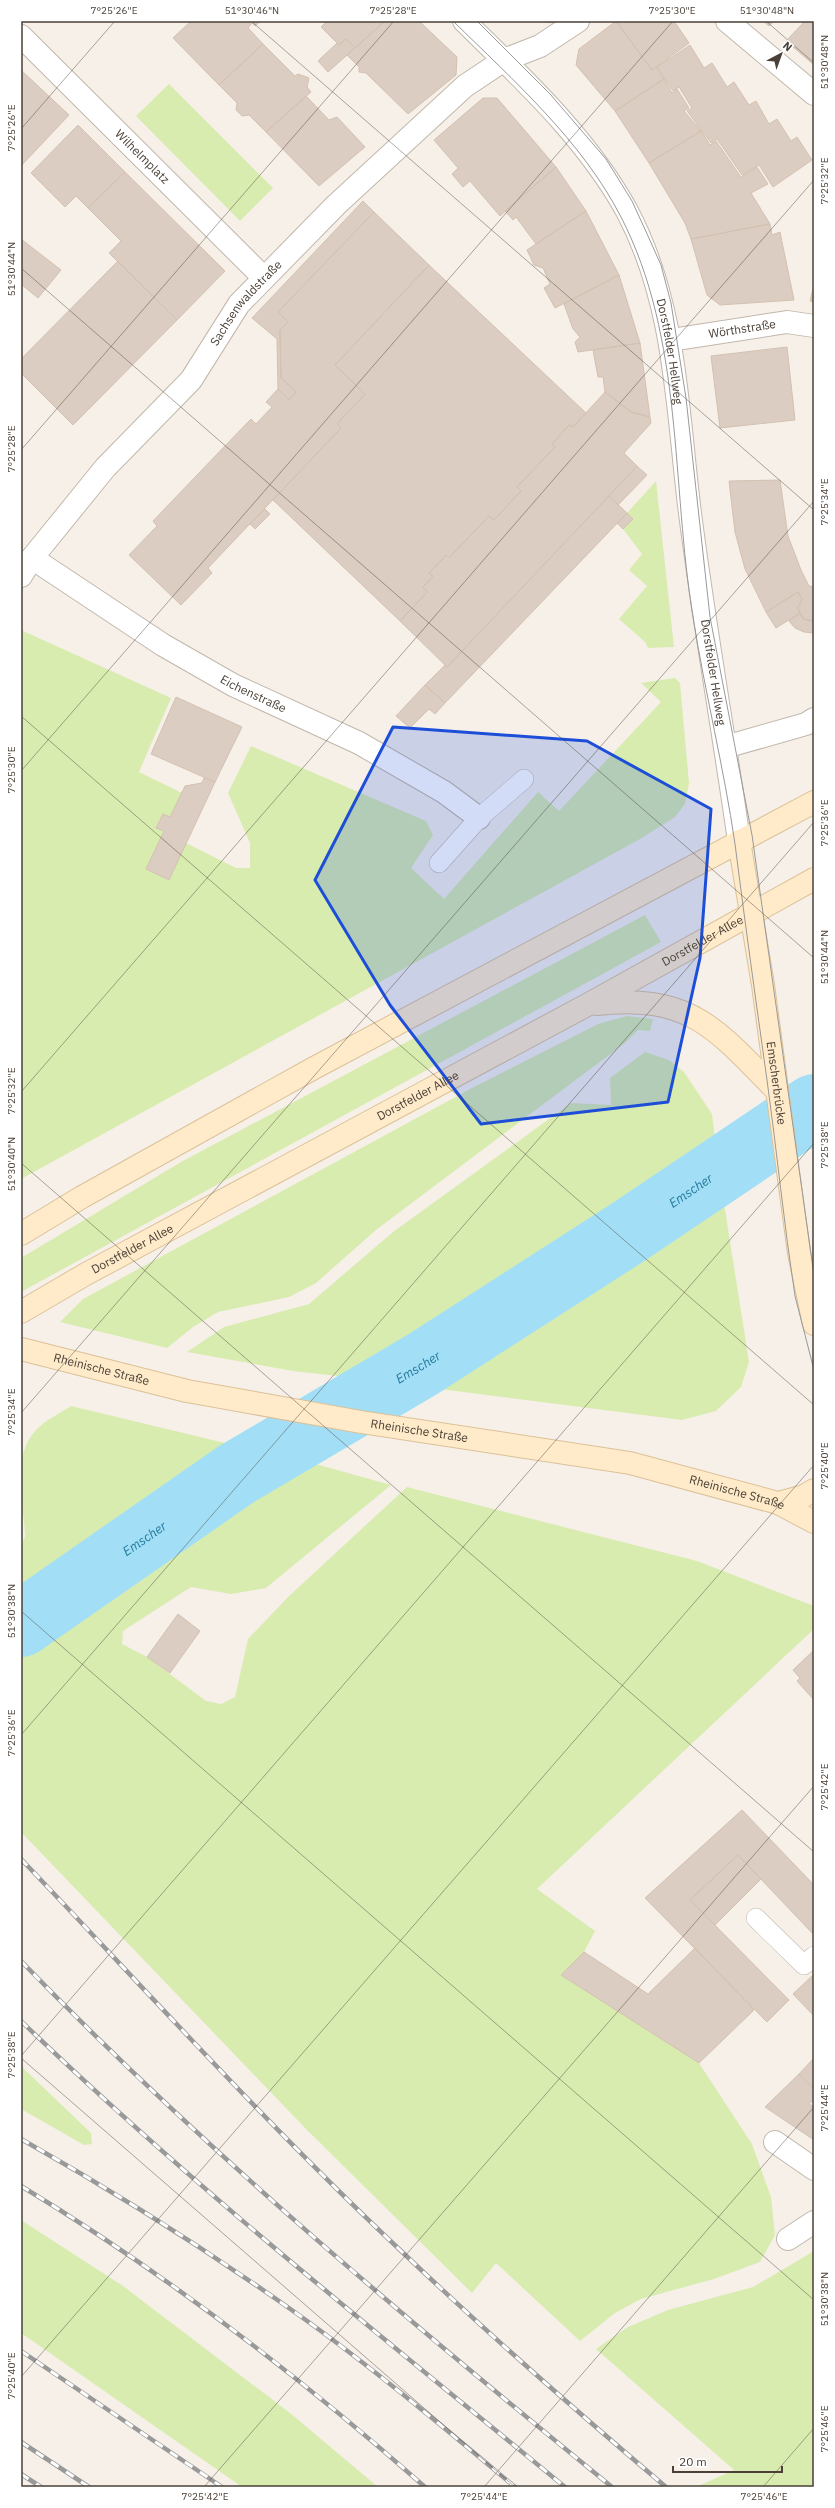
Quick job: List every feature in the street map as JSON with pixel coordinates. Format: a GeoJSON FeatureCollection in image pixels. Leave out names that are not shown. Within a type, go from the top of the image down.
{"type":"FeatureCollection","features":[{"type":"Feature","properties":{"kind":"main road"},"geometry":{"type":"LineString","coordinates":[[21,1234],[82,1197],[314,1068],[814,802]]}},
{"type":"Feature","properties":{"kind":"main road","name":"Emscherbrücke"},"geometry":{"type":"LineString","coordinates":[[739,841],[750,915],[763,985],[799,1253],[814,1324]]}},
{"type":"Feature","properties":{"kind":"main road","name":"Dorstfelder Allee"},"geometry":{"type":"LineString","coordinates":[[21,1312],[100,1267],[587,1005],[814,879]]}},
{"type":"Feature","properties":{"kind":"main road"},"geometry":{"type":"LineString","coordinates":[[587,1005],[628,1001],[656,1003],[684,1010],[726,1039],[777,1091]]}},
{"type":"Feature","properties":{"kind":"main road","name":"Rheinische Straße"},"geometry":{"type":"LineString","coordinates":[[21,1349],[187,1391],[361,1422],[630,1463],[778,1504],[814,1522]]}},
{"type":"Feature","properties":{"kind":"main road"},"geometry":{"type":"LineString","coordinates":[[778,1504],[804,1496],[814,1490]]}},
{"type":"Feature","properties":{"kind":"street","name":"Dorstfelder Hellweg"},"geometry":{"type":"LineString","coordinates":[[464,21],[504,60],[577,138],[604,172],[628,213],[654,271],[671,340],[684,464],[709,656],[725,747],[739,841]]}},
{"type":"Feature","properties":{"kind":"street","name":"Sachsenwaldstraße"},"geometry":{"type":"LineString","coordinates":[[21,576],[32,558],[105,468],[191,380],[239,304],[336,205],[465,86],[504,60],[540,46],[578,21]]}},
{"type":"Feature","properties":{"kind":"street"},"geometry":{"type":"LineString","coordinates":[[728,21],[814,94]]}},
{"type":"Feature","properties":{"kind":"street","name":"Wilhelmplatz"},"geometry":{"type":"LineString","coordinates":[[21,36],[264,278]]}},
{"type":"Feature","properties":{"kind":"street","name":"Wörthstraße"},"geometry":{"type":"LineString","coordinates":[[671,340],[787,322],[814,326]]}},
{"type":"Feature","properties":{"kind":"street","name":"Eichenstraße"},"geometry":{"type":"LineString","coordinates":[[32,558],[163,645],[233,685],[359,743],[444,792],[479,818]]}},
{"type":"Feature","properties":{"kind":"street"},"geometry":{"type":"LineString","coordinates":[[725,747],[806,724],[814,719]]}},
{"type":"Feature","properties":{"kind":"street"},"geometry":{"type":"LineString","coordinates":[[776,2142],[814,2170]]}},
{"type":"Feature","properties":{"kind":"street"},"geometry":{"type":"LineString","coordinates":[[788,2239],[814,2222]]}},
{"type":"Feature","properties":{"kind":"lane"},"geometry":{"type":"LineString","coordinates":[[440,863],[479,818],[524,779]]}},
{"type":"Feature","properties":{"kind":"lane"},"geometry":{"type":"LineString","coordinates":[[756,1918],[804,1965],[814,1956]]}},
{"type":"Feature","properties":{"kind":"highlighted area"},"geometry":{"type":"Polygon","coordinates":[[[393,727],[587,741],[711,809],[700,958],[668,1102],[481,1124],[390,1005],[315,880],[393,727]]]}},
{"type":"Feature","properties":{"kind":"green space"},"geometry":{"type":"Polygon","coordinates":[[[169,84],[273,188],[240,221],[136,116],[169,84]]]}},
{"type":"Feature","properties":{"kind":"green space"},"geometry":{"type":"Polygon","coordinates":[[[656,481],[674,647],[648,648],[645,642],[619,619],[647,586],[629,570],[642,554],[623,529],[632,519],[627,513],[656,481]]]}},
{"type":"Feature","properties":{"kind":"green space"},"geometry":{"type":"Polygon","coordinates":[[[21,630],[171,698],[139,772],[182,793],[170,817],[163,814],[156,827],[164,831],[146,869],[168,880],[186,843],[236,868],[250,868],[250,843],[228,793],[251,746],[426,821],[433,835],[411,868],[444,899],[538,792],[559,811],[661,702],[641,683],[675,678],[680,683],[689,783],[685,804],[675,817],[640,839],[21,1179],[21,630]]]}},
{"type":"Feature","properties":{"kind":"green space"},"geometry":{"type":"Polygon","coordinates":[[[645,915],[661,942],[21,1292],[21,1258],[181,1162],[645,915]]]}},
{"type":"Feature","properties":{"kind":"green space"},"geometry":{"type":"Polygon","coordinates":[[[627,1016],[653,1019],[650,1031],[638,1030],[625,1043],[376,1230],[316,1283],[289,1297],[218,1312],[193,1327],[167,1348],[60,1322],[83,1299],[472,1088],[598,1024],[627,1016]]]}},
{"type":"Feature","properties":{"kind":"green space"},"geometry":{"type":"Polygon","coordinates":[[[645,1052],[669,1060],[684,1072],[712,1114],[717,1155],[625,1223],[478,1308],[364,1379],[293,1371],[187,1352],[224,1327],[309,1304],[393,1232],[571,1103],[611,1105],[610,1078],[645,1052]]]}},
{"type":"Feature","properties":{"kind":"green space"},"geometry":{"type":"Polygon","coordinates":[[[721,1184],[749,1362],[741,1387],[716,1411],[682,1420],[401,1384],[549,1289],[569,1285],[721,1184]]]}},
{"type":"Feature","properties":{"kind":"green space"},"geometry":{"type":"Polygon","coordinates":[[[71,1406],[250,1449],[21,1617],[21,1547],[25,1536],[20,1480],[24,1452],[29,1440],[37,1429],[71,1406]]]}},
{"type":"Feature","properties":{"kind":"green space"},"geometry":{"type":"Polygon","coordinates":[[[283,1455],[391,1485],[266,1588],[231,1594],[191,1587],[123,1631],[122,1644],[147,1657],[206,1701],[221,1704],[235,1697],[248,1639],[288,1597],[407,1487],[697,1561],[814,1606],[814,1629],[537,1889],[595,1931],[584,1952],[561,1975],[699,2063],[752,2144],[771,2197],[775,2235],[760,2262],[714,2279],[641,2299],[615,2313],[580,2341],[496,2263],[472,2293],[306,2129],[21,1832],[21,1641],[283,1455]]]}},
{"type":"Feature","properties":{"kind":"green space"},"geometry":{"type":"Polygon","coordinates":[[[21,2066],[91,2133],[92,2144],[84,2145],[21,2109],[21,2066]]]}},
{"type":"Feature","properties":{"kind":"green space"},"geometry":{"type":"Polygon","coordinates":[[[21,2220],[123,2286],[290,2413],[378,2487],[242,2487],[21,2333],[21,2220]]]}},
{"type":"Feature","properties":{"kind":"green space"},"geometry":{"type":"Polygon","coordinates":[[[814,2251],[814,2487],[696,2487],[734,2470],[596,2349],[628,2327],[668,2310],[753,2287],[814,2251]]]}},
{"type":"Feature","properties":{"kind":"building"},"geometry":{"type":"Polygon","coordinates":[[[191,21],[261,21],[255,26],[252,23],[248,28],[263,44],[219,85],[173,38],[191,21]]]}},
{"type":"Feature","properties":{"kind":"building"},"geometry":{"type":"Polygon","coordinates":[[[327,21],[385,21],[355,48],[346,39],[339,45],[321,27],[327,21]]]}},
{"type":"Feature","properties":{"kind":"building"},"geometry":{"type":"Polygon","coordinates":[[[385,21],[419,21],[457,57],[456,75],[408,114],[366,73],[359,72],[359,67],[347,55],[385,21]]]}},
{"type":"Feature","properties":{"kind":"building"},"geometry":{"type":"Polygon","coordinates":[[[536,21],[558,21],[555,23],[536,21]]]}},
{"type":"Feature","properties":{"kind":"building"},"geometry":{"type":"Polygon","coordinates":[[[616,21],[652,70],[656,67],[664,79],[615,111],[576,65],[579,49],[616,21]]]}},
{"type":"Feature","properties":{"kind":"building"},"geometry":{"type":"Polygon","coordinates":[[[616,21],[674,21],[689,43],[652,70],[616,21]]]}},
{"type":"Feature","properties":{"kind":"building"},"geometry":{"type":"Polygon","coordinates":[[[763,21],[774,21],[769,26],[763,21]]]}},
{"type":"Feature","properties":{"kind":"building"},"geometry":{"type":"Polygon","coordinates":[[[805,21],[814,21],[814,65],[786,41],[805,21]]]}},
{"type":"Feature","properties":{"kind":"building"},"geometry":{"type":"Polygon","coordinates":[[[346,39],[355,48],[328,72],[318,61],[337,43],[339,45],[346,39]]]}},
{"type":"Feature","properties":{"kind":"building"},"geometry":{"type":"Polygon","coordinates":[[[263,44],[295,76],[298,74],[309,78],[307,87],[311,92],[266,132],[249,115],[242,116],[236,110],[237,103],[219,85],[263,44]]]}},
{"type":"Feature","properties":{"kind":"building"},"geometry":{"type":"Polygon","coordinates":[[[690,45],[704,68],[712,63],[727,87],[734,82],[749,105],[756,101],[769,124],[777,119],[791,141],[797,137],[812,160],[773,187],[759,165],[742,175],[717,139],[711,143],[687,111],[692,108],[679,87],[673,91],[657,67],[690,45]]]}},
{"type":"Feature","properties":{"kind":"building"},"geometry":{"type":"Polygon","coordinates":[[[21,70],[69,115],[21,166],[21,70]]]}},
{"type":"Feature","properties":{"kind":"building"},"geometry":{"type":"Polygon","coordinates":[[[664,79],[672,93],[677,89],[689,108],[684,111],[701,131],[649,163],[615,111],[664,79]]]}},
{"type":"Feature","properties":{"kind":"building"},"geometry":{"type":"Polygon","coordinates":[[[306,96],[329,120],[337,117],[365,147],[319,186],[266,132],[306,96]]]}},
{"type":"Feature","properties":{"kind":"building"},"geometry":{"type":"Polygon","coordinates":[[[483,98],[497,98],[556,167],[500,216],[470,181],[463,187],[452,174],[458,168],[434,140],[483,98]]]}},
{"type":"Feature","properties":{"kind":"building"},"geometry":{"type":"Polygon","coordinates":[[[78,125],[125,172],[88,208],[76,196],[65,207],[31,173],[78,125]]]}},
{"type":"Feature","properties":{"kind":"building"},"geometry":{"type":"Polygon","coordinates":[[[701,131],[710,145],[716,141],[741,177],[757,167],[768,184],[751,193],[770,224],[691,239],[685,223],[649,163],[701,131]]]}},
{"type":"Feature","properties":{"kind":"building"},"geometry":{"type":"Polygon","coordinates":[[[556,167],[586,211],[536,244],[516,217],[513,220],[505,211],[556,167]]]}},
{"type":"Feature","properties":{"kind":"building"},"geometry":{"type":"Polygon","coordinates":[[[125,172],[225,271],[177,320],[109,253],[121,241],[88,208],[125,172]]]}},
{"type":"Feature","properties":{"kind":"building"},"geometry":{"type":"Polygon","coordinates":[[[363,201],[374,212],[278,312],[288,322],[280,330],[281,378],[296,392],[289,400],[278,389],[277,339],[252,318],[363,201]]]}},
{"type":"Feature","properties":{"kind":"building"},"geometry":{"type":"Polygon","coordinates":[[[586,211],[619,275],[555,308],[544,288],[550,284],[543,268],[534,265],[527,250],[586,211]]]}},
{"type":"Feature","properties":{"kind":"building"},"geometry":{"type":"Polygon","coordinates":[[[374,212],[429,265],[335,365],[365,394],[337,424],[341,428],[208,568],[212,573],[181,605],[129,555],[157,526],[153,521],[221,450],[251,419],[256,424],[272,407],[266,402],[278,389],[289,400],[296,392],[281,378],[280,330],[288,322],[278,312],[374,212]]]}},
{"type":"Feature","properties":{"kind":"building"},"geometry":{"type":"Polygon","coordinates":[[[770,224],[772,235],[780,232],[794,300],[720,305],[707,295],[691,239],[770,224]]]}},
{"type":"Feature","properties":{"kind":"building"},"geometry":{"type":"Polygon","coordinates":[[[21,239],[61,270],[38,298],[21,284],[21,239]]]}},
{"type":"Feature","properties":{"kind":"building"},"geometry":{"type":"Polygon","coordinates":[[[118,261],[177,320],[73,425],[21,373],[21,359],[118,261]]]}},
{"type":"Feature","properties":{"kind":"building"},"geometry":{"type":"Polygon","coordinates":[[[429,265],[586,413],[573,427],[569,425],[552,444],[555,447],[517,487],[521,491],[494,520],[489,516],[449,558],[446,555],[429,573],[433,576],[423,587],[427,592],[400,621],[273,500],[341,428],[337,424],[365,394],[335,365],[429,265]]]}},
{"type":"Feature","properties":{"kind":"building"},"geometry":{"type":"Polygon","coordinates":[[[619,275],[640,343],[578,352],[575,342],[580,337],[573,329],[564,304],[619,275]]]}},
{"type":"Feature","properties":{"kind":"building"},"geometry":{"type":"Polygon","coordinates":[[[814,285],[814,302],[810,301],[814,285]]]}},
{"type":"Feature","properties":{"kind":"building"},"geometry":{"type":"Polygon","coordinates":[[[640,343],[650,417],[631,412],[605,392],[603,377],[598,377],[593,350],[640,343]]]}},
{"type":"Feature","properties":{"kind":"building"},"geometry":{"type":"Polygon","coordinates":[[[787,347],[795,420],[720,428],[711,356],[787,347]]]}},
{"type":"Feature","properties":{"kind":"building"},"geometry":{"type":"Polygon","coordinates":[[[605,392],[631,412],[650,417],[651,423],[624,453],[637,466],[447,667],[400,621],[427,592],[423,587],[433,576],[429,573],[446,555],[449,558],[489,516],[494,520],[521,491],[517,487],[555,447],[552,444],[569,425],[573,427],[605,392]]]}},
{"type":"Feature","properties":{"kind":"building"},"geometry":{"type":"Polygon","coordinates":[[[637,466],[647,475],[618,505],[609,496],[637,466]]]}},
{"type":"Feature","properties":{"kind":"building"},"geometry":{"type":"Polygon","coordinates":[[[780,480],[788,536],[809,586],[814,587],[813,622],[804,619],[801,616],[798,608],[802,599],[798,592],[766,612],[745,569],[735,532],[729,481],[780,480]]]}},
{"type":"Feature","properties":{"kind":"building"},"geometry":{"type":"Polygon","coordinates":[[[609,496],[627,513],[445,703],[425,685],[445,665],[447,667],[609,496]]]}},
{"type":"Feature","properties":{"kind":"building"},"geometry":{"type":"Polygon","coordinates":[[[265,509],[270,514],[255,529],[250,524],[265,509]]]}},
{"type":"Feature","properties":{"kind":"building"},"geometry":{"type":"Polygon","coordinates":[[[627,513],[633,519],[623,529],[617,523],[627,513]]]}},
{"type":"Feature","properties":{"kind":"building"},"geometry":{"type":"Polygon","coordinates":[[[798,592],[802,599],[798,607],[800,613],[776,628],[766,612],[798,592]]]}},
{"type":"Feature","properties":{"kind":"building"},"geometry":{"type":"Polygon","coordinates":[[[800,613],[804,619],[814,621],[814,633],[804,632],[795,628],[789,621],[800,613]]]}},
{"type":"Feature","properties":{"kind":"building"},"geometry":{"type":"Polygon","coordinates":[[[425,685],[445,703],[435,714],[429,709],[410,728],[396,716],[425,685]]]}},
{"type":"Feature","properties":{"kind":"building"},"geometry":{"type":"Polygon","coordinates":[[[176,697],[242,727],[215,782],[151,754],[176,697]]]}},
{"type":"Feature","properties":{"kind":"building"},"geometry":{"type":"Polygon","coordinates":[[[204,778],[215,782],[169,880],[146,869],[164,831],[156,828],[163,814],[170,817],[185,786],[202,783],[204,778]]]}},
{"type":"Feature","properties":{"kind":"building"},"geometry":{"type":"Polygon","coordinates":[[[178,1614],[200,1631],[170,1673],[147,1657],[178,1614]]]}},
{"type":"Feature","properties":{"kind":"building"},"geometry":{"type":"Polygon","coordinates":[[[814,1650],[814,1700],[797,1681],[800,1678],[793,1670],[814,1650]]]}},
{"type":"Feature","properties":{"kind":"building"},"geometry":{"type":"Polygon","coordinates":[[[742,1810],[814,1885],[814,1935],[738,1855],[690,1900],[789,2000],[767,2022],[645,1898],[742,1810]]]}},
{"type":"Feature","properties":{"kind":"building"},"geometry":{"type":"Polygon","coordinates":[[[738,1855],[761,1879],[715,1925],[690,1900],[738,1855]]]}},
{"type":"Feature","properties":{"kind":"building"},"geometry":{"type":"Polygon","coordinates":[[[695,1948],[754,2010],[699,2063],[561,1975],[584,1952],[648,1994],[695,1948]]]}},
{"type":"Feature","properties":{"kind":"building"},"geometry":{"type":"Polygon","coordinates":[[[814,1974],[814,2016],[793,1994],[814,1974]]]}},
{"type":"Feature","properties":{"kind":"building"},"geometry":{"type":"Polygon","coordinates":[[[814,2058],[814,2089],[799,2074],[814,2058]]]}},
{"type":"Feature","properties":{"kind":"building"},"geometry":{"type":"Polygon","coordinates":[[[799,2074],[814,2089],[814,2099],[809,2104],[814,2107],[814,2140],[765,2107],[799,2074]]]}},
{"type":"Feature","properties":{"kind":"waterway","name":"Emscher"},"geometry":{"type":"LineString","coordinates":[[21,1624],[235,1475],[423,1364],[630,1231],[814,1107]]}},
{"type":"Feature","properties":{"kind":"tram line"},"geometry":{"type":"LineString","coordinates":[[453,21],[523,89],[567,137],[587,163],[605,189],[621,217],[641,264],[656,312],[666,362],[686,567],[693,617],[735,844],[795,1296],[814,1370]]}},
{"type":"Feature","properties":{"kind":"tram line"},"geometry":{"type":"LineString","coordinates":[[477,21],[550,94],[606,159],[632,201],[661,265],[671,303],[686,398],[710,617],[752,835],[814,1275]]}},
{"type":"Feature","properties":{"kind":"railway"},"geometry":{"type":"LineString","coordinates":[[21,1859],[207,2057],[350,2202],[431,2280],[497,2340],[666,2487]]}},
{"type":"Feature","properties":{"kind":"railway"},"geometry":{"type":"LineString","coordinates":[[21,1961],[162,2100],[309,2233],[459,2361],[612,2487]]}},
{"type":"Feature","properties":{"kind":"railway"},"geometry":{"type":"LineString","coordinates":[[21,2021],[153,2143],[220,2202],[288,2260],[565,2487]]}},
{"type":"Feature","properties":{"kind":"railway"},"geometry":{"type":"LineString","coordinates":[[21,2139],[160,2222],[296,2313],[380,2376],[515,2487]]}},
{"type":"Feature","properties":{"kind":"railway"},"geometry":{"type":"LineString","coordinates":[[21,2186],[75,2219],[179,2290],[329,2405],[425,2487]]}},
{"type":"Feature","properties":{"kind":"railway"},"geometry":{"type":"LineString","coordinates":[[21,2351],[222,2487]]}},
{"type":"Feature","properties":{"kind":"railway"},"geometry":{"type":"LineString","coordinates":[[21,2442],[89,2487]]}},
{"type":"Feature","properties":{"kind":"railway"},"geometry":{"type":"LineString","coordinates":[[21,2474],[41,2487]]}}]}
